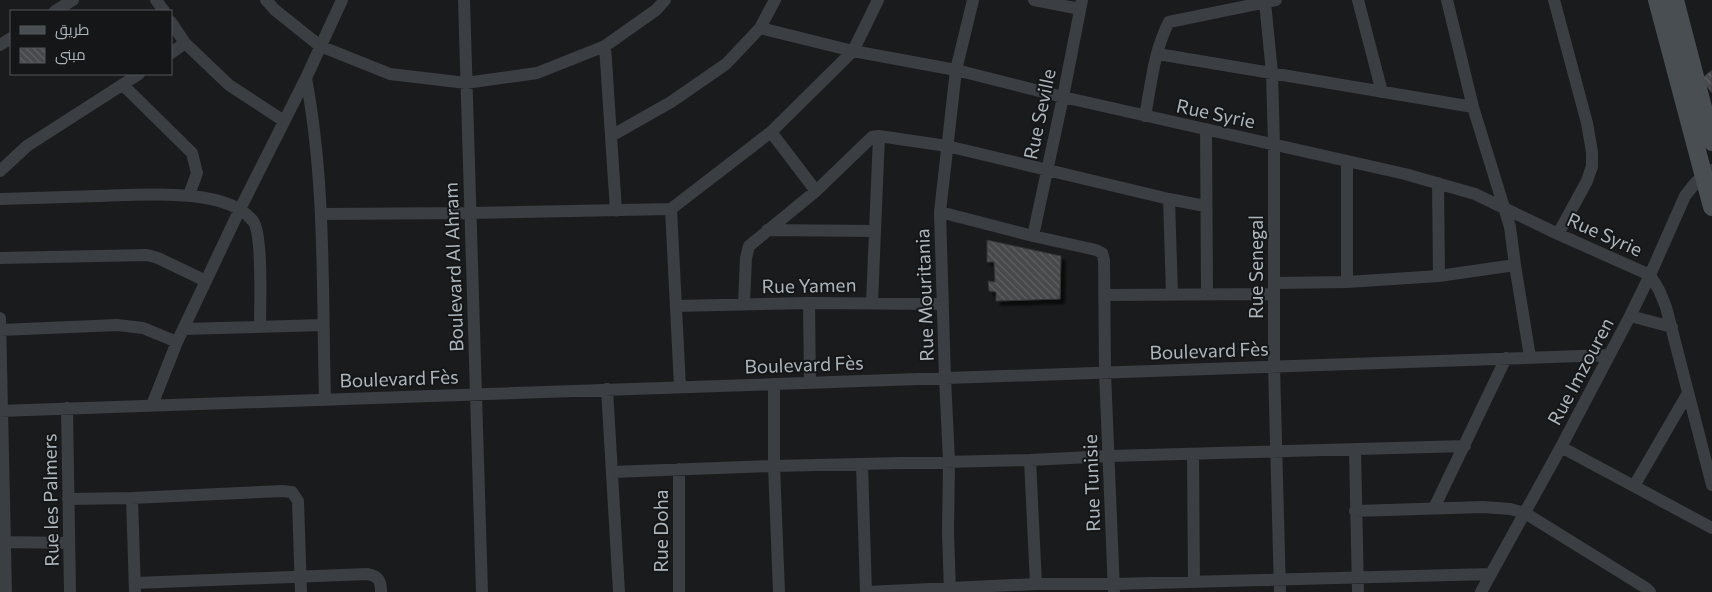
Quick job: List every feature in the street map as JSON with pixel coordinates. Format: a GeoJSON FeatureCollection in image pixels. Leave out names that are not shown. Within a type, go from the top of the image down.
{"type":"FeatureCollection","features":[{"type":"Feature","properties":{"kind":"street"},"geometry":{"type":"LineString","coordinates":[[57,10],[73,0]]}},
{"type":"Feature","properties":{"kind":"street"},"geometry":{"type":"LineString","coordinates":[[266,0],[275,10],[320,46],[390,74],[466,83],[538,73],[605,46],[656,10],[665,0]]}},
{"type":"Feature","properties":{"kind":"street"},"geometry":{"type":"LineString","coordinates":[[152,405],[183,328],[306,78],[342,0]]}},
{"type":"Feature","properties":{"kind":"street","name":"Boulevard Al Ahram"},"geometry":{"type":"LineString","coordinates":[[464,0],[482,592]]}},
{"type":"Feature","properties":{"kind":"street"},"geometry":{"type":"LineString","coordinates":[[611,136],[671,102],[726,64],[760,28],[776,0]]}},
{"type":"Feature","properties":{"kind":"street"},"geometry":{"type":"LineString","coordinates":[[321,214],[616,211],[671,208],[770,132],[853,51],[878,0]]}},
{"type":"Feature","properties":{"kind":"street","name":"Rue Mouritania"},"geometry":{"type":"LineString","coordinates":[[950,590],[948,532],[949,461],[940,212],[956,70],[973,0]]}},
{"type":"Feature","properties":{"kind":"street"},"geometry":{"type":"LineString","coordinates":[[1034,0],[1081,5]]}},
{"type":"Feature","properties":{"kind":"street"},"geometry":{"type":"LineString","coordinates":[[1358,0],[1382,92]]}},
{"type":"Feature","properties":{"kind":"street"},"geometry":{"type":"LineString","coordinates":[[1447,0],[1473,106],[1510,226],[1530,357]]}},
{"type":"Feature","properties":{"kind":"street"},"geometry":{"type":"LineString","coordinates":[[1554,0],[1587,123],[1592,152],[1592,166],[1587,181],[1558,234]]}},
{"type":"Feature","properties":{"kind":"street"},"geometry":{"type":"LineString","coordinates":[[1657,0],[1708,173],[1712,207]]}},
{"type":"Feature","properties":{"kind":"street"},"geometry":{"type":"LineString","coordinates":[[1675,0],[1712,142]]}},
{"type":"Feature","properties":{"kind":"street"},"geometry":{"type":"LineString","coordinates":[[1145,116],[1158,54],[1169,22],[1216,6],[1271,1]]}},
{"type":"Feature","properties":{"kind":"street","name":"Rue Senegal"},"geometry":{"type":"LineString","coordinates":[[1271,1],[1274,144],[1274,366],[1280,586]]}},
{"type":"Feature","properties":{"kind":"street","name":"Rue Seville"},"geometry":{"type":"LineString","coordinates":[[1032,236],[1081,5]]}},
{"type":"Feature","properties":{"kind":"street"},"geometry":{"type":"LineString","coordinates":[[172,24],[185,43],[229,85],[284,121]]}},
{"type":"Feature","properties":{"kind":"street","name":"Rue Syrie"},"geometry":{"type":"LineString","coordinates":[[760,28],[853,51],[956,70],[1063,97],[1438,183],[1475,194],[1650,276]]}},
{"type":"Feature","properties":{"kind":"street"},"geometry":{"type":"LineString","coordinates":[[172,52],[185,43]]}},
{"type":"Feature","properties":{"kind":"street"},"geometry":{"type":"LineString","coordinates":[[605,46],[616,211]]}},
{"type":"Feature","properties":{"kind":"street"},"geometry":{"type":"LineString","coordinates":[[1158,54],[1473,106]]}},
{"type":"Feature","properties":{"kind":"street"},"geometry":{"type":"LineString","coordinates":[[0,171],[27,146],[138,75]]}},
{"type":"Feature","properties":{"kind":"street"},"geometry":{"type":"LineString","coordinates":[[306,78],[314,116],[321,214],[325,399]]}},
{"type":"Feature","properties":{"kind":"street"},"geometry":{"type":"LineString","coordinates":[[123,85],[192,152],[197,173],[190,195]]}},
{"type":"Feature","properties":{"kind":"street"},"geometry":{"type":"LineString","coordinates":[[1206,129],[1207,294]]}},
{"type":"Feature","properties":{"kind":"street"},"geometry":{"type":"LineString","coordinates":[[770,132],[816,191]]}},
{"type":"Feature","properties":{"kind":"street"},"geometry":{"type":"LineString","coordinates":[[872,303],[879,136]]}},
{"type":"Feature","properties":{"kind":"street"},"geometry":{"type":"LineString","coordinates":[[744,304],[746,258],[749,246],[816,191],[872,137],[879,136],[947,146],[1205,206]]}},
{"type":"Feature","properties":{"kind":"street"},"geometry":{"type":"LineString","coordinates":[[1347,161],[1347,282]]}},
{"type":"Feature","properties":{"kind":"street","name":"Rue Imzouren"},"geometry":{"type":"LineString","coordinates":[[1481,592],[1525,514],[1630,316],[1650,276],[1685,196],[1696,182],[1708,173]]}},
{"type":"Feature","properties":{"kind":"street"},"geometry":{"type":"LineString","coordinates":[[1438,183],[1439,276]]}},
{"type":"Feature","properties":{"kind":"street"},"geometry":{"type":"LineString","coordinates":[[0,199],[176,194],[209,198],[240,209],[254,222],[258,236],[260,326]]}},
{"type":"Feature","properties":{"kind":"street"},"geometry":{"type":"LineString","coordinates":[[1169,199],[1172,294]]}},
{"type":"Feature","properties":{"kind":"street"},"geometry":{"type":"LineString","coordinates":[[671,208],[680,387]]}},
{"type":"Feature","properties":{"kind":"street"},"geometry":{"type":"LineString","coordinates":[[940,212],[1032,236]]}},
{"type":"Feature","properties":{"kind":"street"},"geometry":{"type":"LineString","coordinates":[[767,230],[875,231]]}},
{"type":"Feature","properties":{"kind":"street","name":"Rue Tunisie"},"geometry":{"type":"LineString","coordinates":[[1032,236],[1096,250],[1102,253],[1104,260],[1114,588]]}},
{"type":"Feature","properties":{"kind":"street"},"geometry":{"type":"LineString","coordinates":[[0,258],[148,255],[206,281]]}},
{"type":"Feature","properties":{"kind":"street"},"geometry":{"type":"LineString","coordinates":[[1104,295],[1207,294],[1439,276],[1515,265]]}},
{"type":"Feature","properties":{"kind":"street"},"geometry":{"type":"LineString","coordinates":[[1650,276],[1659,290],[1672,327],[1712,485]]}},
{"type":"Feature","properties":{"kind":"street"},"geometry":{"type":"LineString","coordinates":[[809,303],[810,382]]}},
{"type":"Feature","properties":{"kind":"street","name":"Rue Yamen"},"geometry":{"type":"LineString","coordinates":[[676,306],[809,303],[943,304]]}},
{"type":"Feature","properties":{"kind":"street"},"geometry":{"type":"LineString","coordinates":[[1630,316],[1672,327]]}},
{"type":"Feature","properties":{"kind":"street"},"geometry":{"type":"LineString","coordinates":[[0,318],[6,592]]}},
{"type":"Feature","properties":{"kind":"street"},"geometry":{"type":"LineString","coordinates":[[1,330],[117,325],[143,328],[177,342]]}},
{"type":"Feature","properties":{"kind":"street"},"geometry":{"type":"LineString","coordinates":[[183,328],[323,325]]}},
{"type":"Feature","properties":{"kind":"street","name":"Boulevard Fès"},"geometry":{"type":"LineString","coordinates":[[1,411],[1610,354]]}},
{"type":"Feature","properties":{"kind":"street"},"geometry":{"type":"LineString","coordinates":[[1434,508],[1506,358]]}},
{"type":"Feature","properties":{"kind":"street"},"geometry":{"type":"LineString","coordinates":[[774,384],[774,466],[779,592]]}},
{"type":"Feature","properties":{"kind":"street"},"geometry":{"type":"LineString","coordinates":[[607,389],[619,592]]}},
{"type":"Feature","properties":{"kind":"street"},"geometry":{"type":"LineString","coordinates":[[1634,486],[1688,393]]}},
{"type":"Feature","properties":{"kind":"street","name":"Rue les Palmers"},"geometry":{"type":"LineString","coordinates":[[67,408],[70,592]]}},
{"type":"Feature","properties":{"kind":"street"},"geometry":{"type":"LineString","coordinates":[[612,472],[1465,446]]}},
{"type":"Feature","properties":{"kind":"street"},"geometry":{"type":"LineString","coordinates":[[1561,447],[1712,528]]}},
{"type":"Feature","properties":{"kind":"street"},"geometry":{"type":"LineString","coordinates":[[1355,449],[1358,592]]}},
{"type":"Feature","properties":{"kind":"street"},"geometry":{"type":"LineString","coordinates":[[1193,454],[1194,582]]}},
{"type":"Feature","properties":{"kind":"street"},"geometry":{"type":"LineString","coordinates":[[1030,460],[1036,584]]}},
{"type":"Feature","properties":{"kind":"street"},"geometry":{"type":"LineString","coordinates":[[862,464],[866,592],[950,590],[1036,584],[1114,588],[1194,582],[1280,586],[1357,577],[1491,574]]}},
{"type":"Feature","properties":{"kind":"street","name":"Rue Doha"},"geometry":{"type":"LineString","coordinates":[[678,592],[679,469]]}},
{"type":"Feature","properties":{"kind":"street"},"geometry":{"type":"LineString","coordinates":[[68,499],[292,492],[298,501],[301,592]]}},
{"type":"Feature","properties":{"kind":"street"},"geometry":{"type":"LineString","coordinates":[[132,498],[135,587],[367,574],[374,575],[379,579],[382,583],[381,592]]}},
{"type":"Feature","properties":{"kind":"street"},"geometry":{"type":"LineString","coordinates":[[1355,511],[1484,507],[1510,509],[1525,514],[1650,592]]}},
{"type":"Feature","properties":{"kind":"street"},"geometry":{"type":"LineString","coordinates":[[5,542],[69,543]]}},
{"type":"Feature","properties":{"kind":"building"},"geometry":{"type":"Polygon","coordinates":[[[1712,70],[1712,93],[1701,79],[1712,70]]]}},
{"type":"Feature","properties":{"kind":"building"},"geometry":{"type":"Polygon","coordinates":[[[987,240],[1061,256],[1060,299],[996,301],[996,292],[989,291],[988,281],[995,282],[994,262],[987,262],[987,240]]]}}]}
